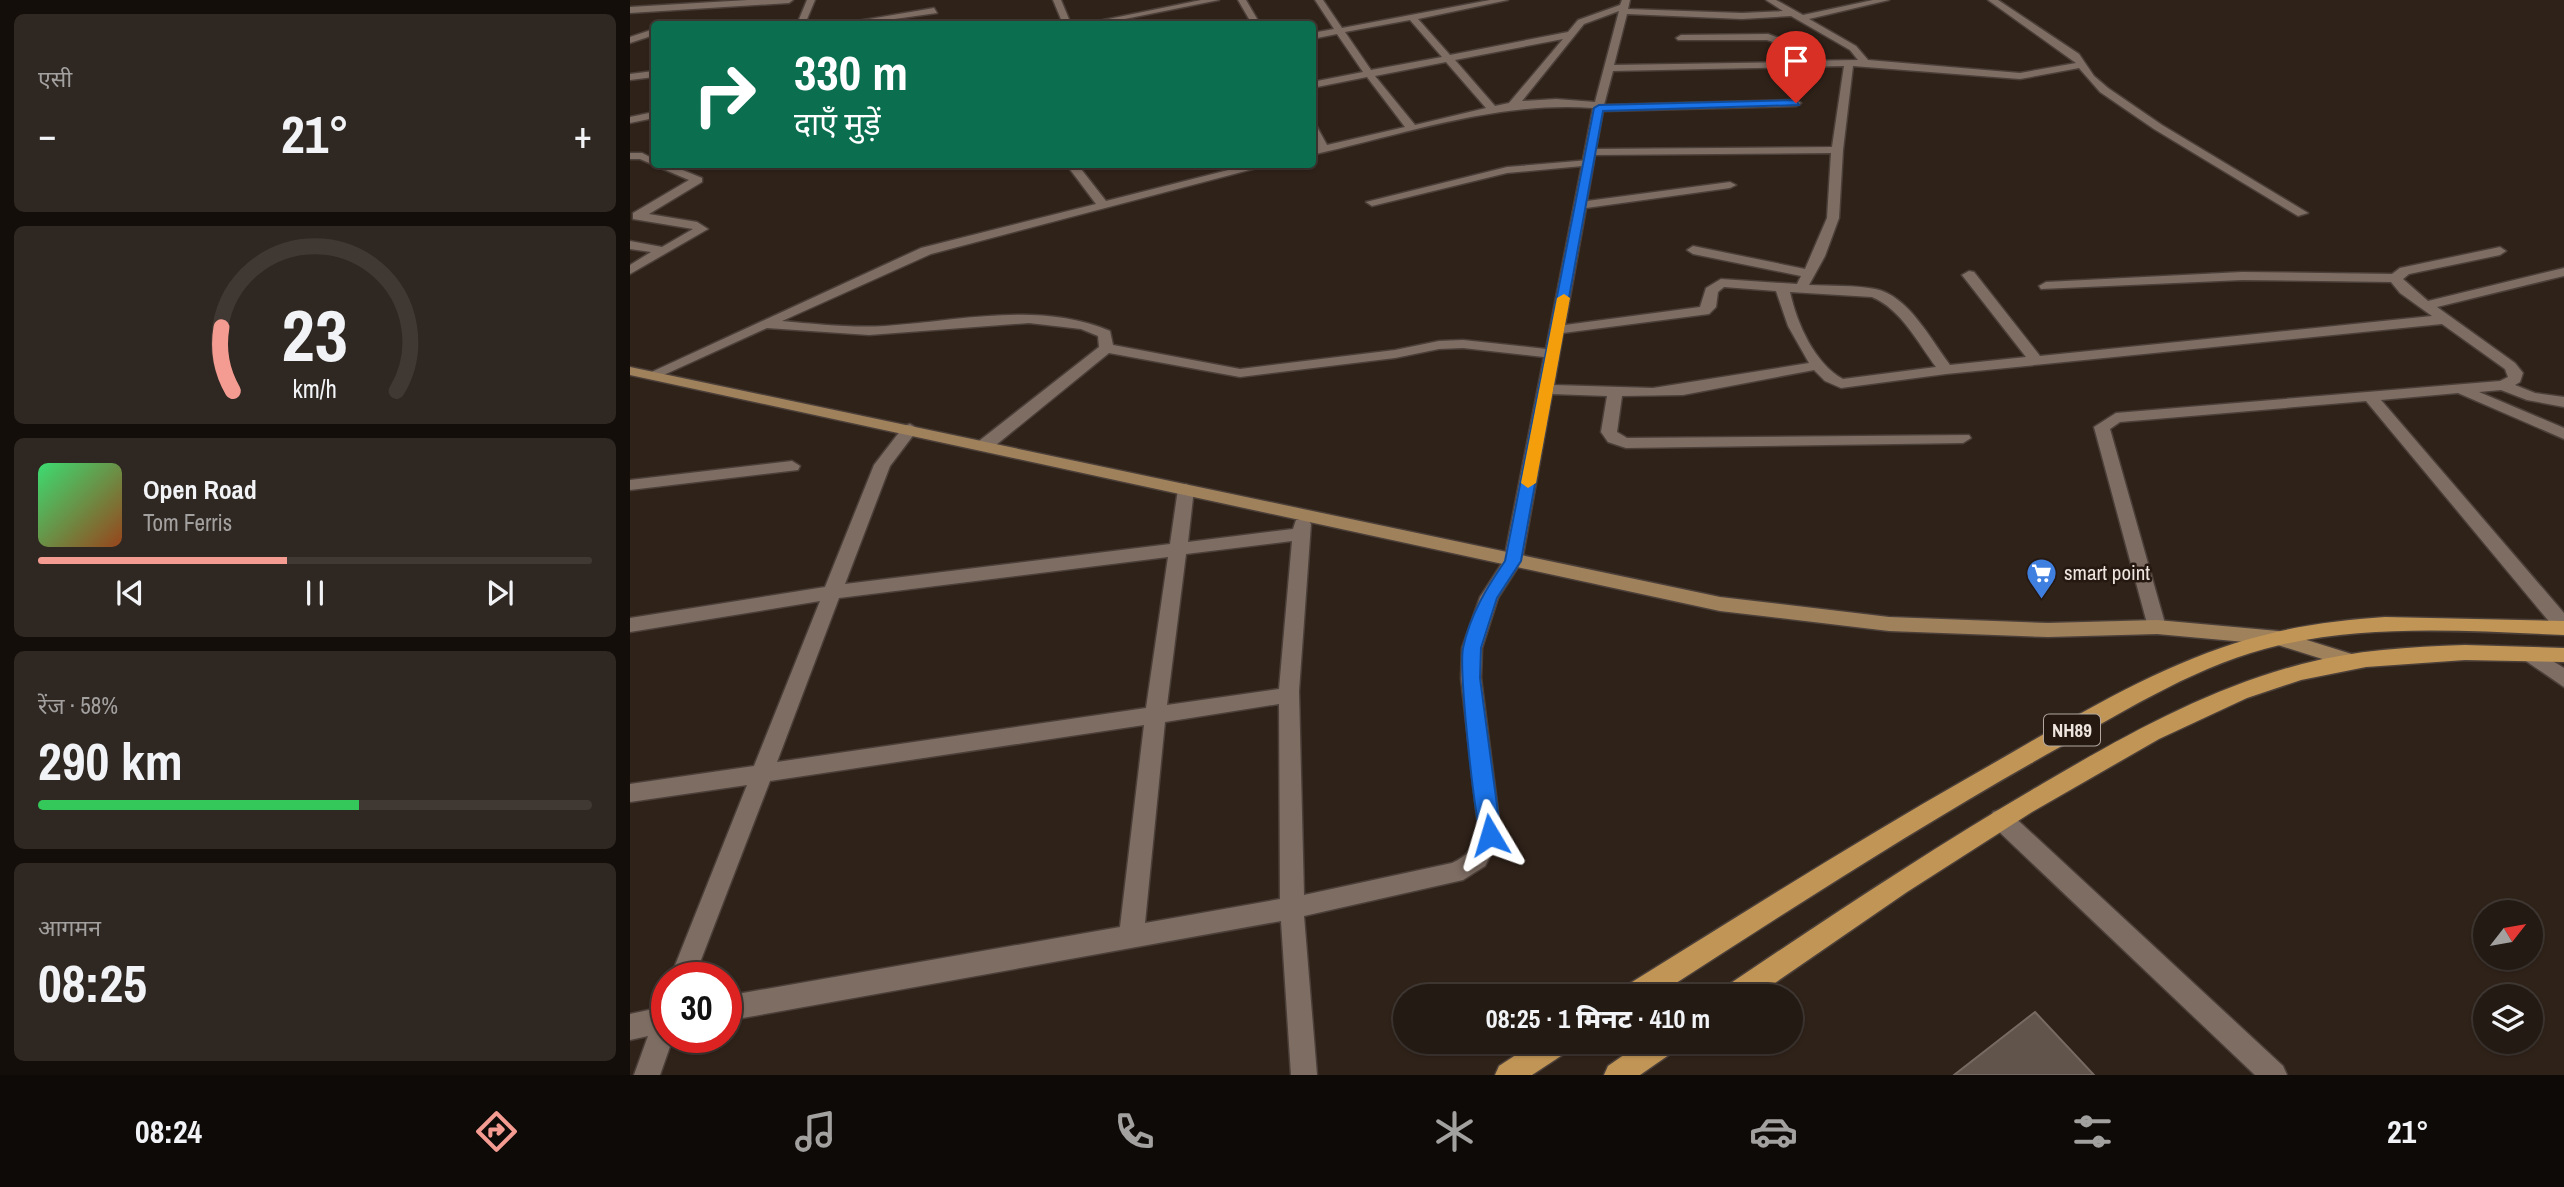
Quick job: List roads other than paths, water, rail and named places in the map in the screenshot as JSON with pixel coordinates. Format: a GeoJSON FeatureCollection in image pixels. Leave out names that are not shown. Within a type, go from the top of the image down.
{"type":"FeatureCollection","features":[{"type":"Feature","properties":{"kind":"main road","name":"NH89"},"geometry":{"type":"LineString","coordinates":[[1652,984],[1873,843],[1989,776],[2178,675],[2278,638],[2376,625],[2564,627]]}},
{"type":"Feature","properties":{"kind":"main road","name":"NH89"},"geometry":{"type":"LineString","coordinates":[[1752,984],[2001,819],[2112,754],[2185,717],[2299,672],[2351,661],[2430,653],[2564,655]]}},
{"type":"Feature","properties":{"kind":"main road"},"geometry":{"type":"LineString","coordinates":[[1508,1075],[1541,1054]]}},
{"type":"Feature","properties":{"kind":"main road"},"geometry":{"type":"LineString","coordinates":[[1618,1075],[1648,1054]]}},
{"type":"Feature","properties":{"kind":"street"},"geometry":{"type":"LineString","coordinates":[[630,10],[789,0]]}},
{"type":"Feature","properties":{"kind":"street"},"geometry":{"type":"LineString","coordinates":[[802,21],[811,0]]}},
{"type":"Feature","properties":{"kind":"street"},"geometry":{"type":"LineString","coordinates":[[1057,0],[1066,21]]}},
{"type":"Feature","properties":{"kind":"street"},"geometry":{"type":"LineString","coordinates":[[1100,21],[1135,11],[1170,12],[1215,0]]}},
{"type":"Feature","properties":{"kind":"street"},"geometry":{"type":"LineString","coordinates":[[1242,0],[1254,21]]}},
{"type":"Feature","properties":{"kind":"street"},"geometry":{"type":"LineString","coordinates":[[1319,0],[1369,74],[1411,127]]}},
{"type":"Feature","properties":{"kind":"street"},"geometry":{"type":"LineString","coordinates":[[1316,35],[1504,0]]}},
{"type":"Feature","properties":{"kind":"street"},"geometry":{"type":"LineString","coordinates":[[1771,0],[1858,52],[1865,63]]}},
{"type":"Feature","properties":{"kind":"street"},"geometry":{"type":"LineString","coordinates":[[1513,104],[1540,76],[1569,35],[1589,18],[1625,6],[1742,16],[1798,15],[1885,0]]}},
{"type":"Feature","properties":{"kind":"street"},"geometry":{"type":"LineString","coordinates":[[1992,0],[2064,46],[2104,90],[2148,120],[2302,213]]}},
{"type":"Feature","properties":{"kind":"street"},"geometry":{"type":"LineString","coordinates":[[664,21],[677,6]]}},
{"type":"Feature","properties":{"kind":"street"},"geometry":{"type":"LineString","coordinates":[[742,1006],[1292,908],[1455,873],[1474,864],[1485,851],[1490,835],[1471,678],[1472,648],[1489,597],[1513,561],[1599,106],[1625,6]]}},
{"type":"Feature","properties":{"kind":"street"},"geometry":{"type":"LineString","coordinates":[[865,21],[934,11]]}},
{"type":"Feature","properties":{"kind":"street"},"geometry":{"type":"LineString","coordinates":[[1413,18],[1492,109]]}},
{"type":"Feature","properties":{"kind":"street"},"geometry":{"type":"LineString","coordinates":[[630,40],[651,33]]}},
{"type":"Feature","properties":{"kind":"street"},"geometry":{"type":"LineString","coordinates":[[1316,84],[1569,35]]}},
{"type":"Feature","properties":{"kind":"street"},"geometry":{"type":"LineString","coordinates":[[1681,38],[1768,37],[1776,40],[1796,64]]}},
{"type":"Feature","properties":{"kind":"street"},"geometry":{"type":"LineString","coordinates":[[1558,330],[1704,311],[1709,307],[1711,291],[1721,283],[1782,285],[1805,280],[1819,256],[1833,218],[1837,150],[1849,63]]}},
{"type":"Feature","properties":{"kind":"street"},"geometry":{"type":"LineString","coordinates":[[1609,68],[1865,63],[2020,76],[2083,64]]}},
{"type":"Feature","properties":{"kind":"street"},"geometry":{"type":"LineString","coordinates":[[630,77],[651,75]]}},
{"type":"Feature","properties":{"kind":"street"},"geometry":{"type":"LineString","coordinates":[[1318,151],[1513,104],[1556,102],[1599,106],[1796,103]]}},
{"type":"Feature","properties":{"kind":"street"},"geometry":{"type":"LineString","coordinates":[[630,120],[651,116]]}},
{"type":"Feature","properties":{"kind":"street"},"geometry":{"type":"LineString","coordinates":[[1372,202],[1489,173],[1590,157],[1837,150]]}},
{"type":"Feature","properties":{"kind":"street"},"geometry":{"type":"LineString","coordinates":[[630,156],[642,156],[651,161]]}},
{"type":"Feature","properties":{"kind":"street"},"geometry":{"type":"LineString","coordinates":[[630,270],[700,231],[701,227],[640,218],[637,214],[695,183],[698,178],[668,168]]}},
{"type":"Feature","properties":{"kind":"street"},"geometry":{"type":"LineString","coordinates":[[1074,168],[1104,206]]}},
{"type":"Feature","properties":{"kind":"street"},"geometry":{"type":"LineString","coordinates":[[652,375],[926,251],[1104,206],[1229,169]]}},
{"type":"Feature","properties":{"kind":"street"},"geometry":{"type":"LineString","coordinates":[[1581,205],[1730,185]]}},
{"type":"Feature","properties":{"kind":"street"},"geometry":{"type":"LineString","coordinates":[[630,245],[664,251]]}},
{"type":"Feature","properties":{"kind":"street"},"geometry":{"type":"LineString","coordinates":[[1693,250],[1805,280],[1882,295],[1894,304],[1945,370]]}},
{"type":"Feature","properties":{"kind":"street"},"geometry":{"type":"LineString","coordinates":[[2046,286],[2242,276],[2395,278],[2406,271],[2500,251]]}},
{"type":"Feature","properties":{"kind":"street"},"geometry":{"type":"LineString","coordinates":[[2427,305],[2564,272]]}},
{"type":"Feature","properties":{"kind":"street"},"geometry":{"type":"LineString","coordinates":[[1969,275],[2036,361]]}},
{"type":"Feature","properties":{"kind":"street"},"geometry":{"type":"LineString","coordinates":[[2157,627],[2102,427],[2106,421],[2504,385],[2515,379],[2516,373],[2511,366],[2405,290],[2395,278]]}},
{"type":"Feature","properties":{"kind":"street"},"geometry":{"type":"LineString","coordinates":[[1782,285],[1791,320],[1829,377],[1841,384],[1945,370],[2446,319]]}},
{"type":"Feature","properties":{"kind":"street"},"geometry":{"type":"LineString","coordinates":[[763,324],[883,330],[1045,319],[1096,328],[1105,334],[1106,348]]}},
{"type":"Feature","properties":{"kind":"street"},"geometry":{"type":"LineString","coordinates":[[1106,348],[1240,373],[1395,354],[1438,345],[1463,344],[1553,354]]}},
{"type":"Feature","properties":{"kind":"street"},"geometry":{"type":"LineString","coordinates":[[985,445],[1106,348]]}},
{"type":"Feature","properties":{"kind":"street"},"geometry":{"type":"LineString","coordinates":[[1546,389],[1615,392],[1683,390],[1820,365]]}},
{"type":"Feature","properties":{"kind":"street"},"geometry":{"type":"LineString","coordinates":[[630,371],[1186,489],[1302,524],[1513,561],[1720,604],[1889,624],[2035,629],[2157,627],[2278,638],[2351,661]]}},
{"type":"Feature","properties":{"kind":"street"},"geometry":{"type":"LineString","coordinates":[[2504,385],[2532,397],[2564,402]]}},
{"type":"Feature","properties":{"kind":"street"},"geometry":{"type":"LineString","coordinates":[[2459,388],[2564,434]]}},
{"type":"Feature","properties":{"kind":"street"},"geometry":{"type":"LineString","coordinates":[[1615,392],[1609,432],[1614,439],[1626,443],[1963,438]]}},
{"type":"Feature","properties":{"kind":"street"},"geometry":{"type":"LineString","coordinates":[[2370,396],[2564,627]]}},
{"type":"Feature","properties":{"kind":"street"},"geometry":{"type":"LineString","coordinates":[[688,962],[760,775],[835,592],[882,465],[910,429]]}},
{"type":"Feature","properties":{"kind":"street"},"geometry":{"type":"LineString","coordinates":[[630,485],[792,466]]}},
{"type":"Feature","properties":{"kind":"street"},"geometry":{"type":"LineString","coordinates":[[1131,938],[1155,716],[1186,489]]}},
{"type":"Feature","properties":{"kind":"street"},"geometry":{"type":"LineString","coordinates":[[630,625],[835,592],[1179,549],[1302,524]]}},
{"type":"Feature","properties":{"kind":"street"},"geometry":{"type":"LineString","coordinates":[[1302,524],[1289,695],[1292,908],[1304,1075]]}},
{"type":"Feature","properties":{"kind":"street"},"geometry":{"type":"LineString","coordinates":[[2530,654],[2564,679]]}},
{"type":"Feature","properties":{"kind":"street"},"geometry":{"type":"LineString","coordinates":[[630,793],[1289,695]]}},
{"type":"Feature","properties":{"kind":"street"},"geometry":{"type":"LineString","coordinates":[[2001,819],[2274,1075]]}},
{"type":"Feature","properties":{"kind":"street"},"geometry":{"type":"LineString","coordinates":[[630,1027],[651,1022]]}},
{"type":"Feature","properties":{"kind":"street"},"geometry":{"type":"LineString","coordinates":[[647,1075],[655,1053]]}},
{"type":"Feature","properties":{"kind":"place","name":"smart point"},"geometry":{"type":"Point","coordinates":[2041,600]}}]}
